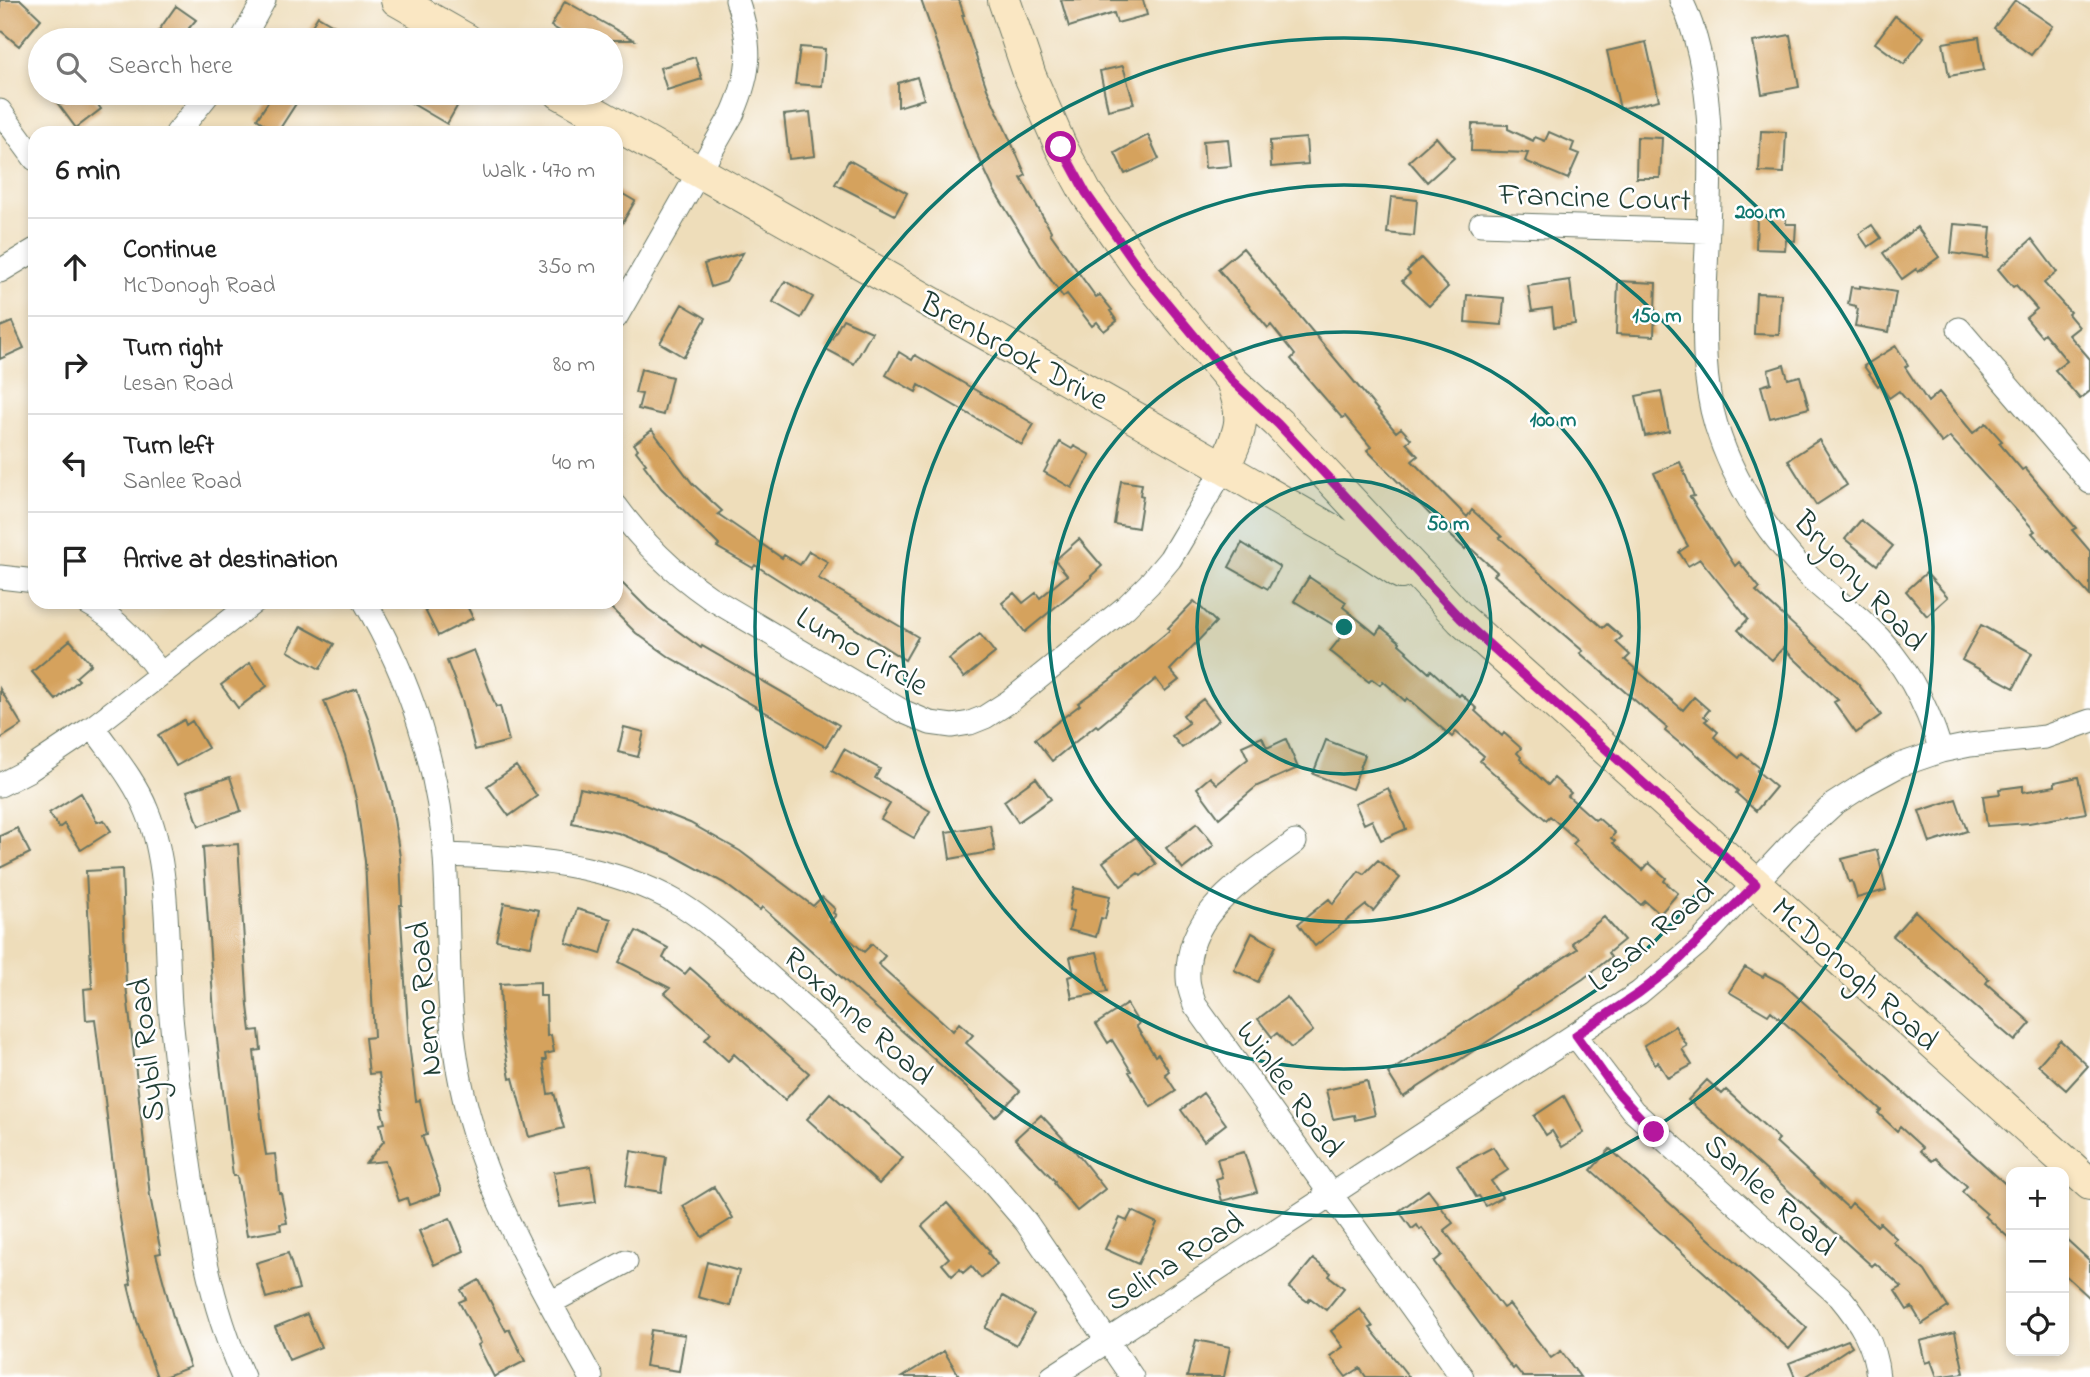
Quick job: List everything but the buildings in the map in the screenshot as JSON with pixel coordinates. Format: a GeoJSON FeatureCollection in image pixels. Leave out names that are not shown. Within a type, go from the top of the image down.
{"type":"FeatureCollection","features":[{"type":"Feature","properties":{"kind":"main road"},"geometry":{"type":"LineString","coordinates":[[397,0],[446,28]]}},
{"type":"Feature","properties":{"kind":"main road","name":"McDonogh Road"},"geometry":{"type":"LineString","coordinates":[[1004,0],[1030,75],[1061,147],[1086,193],[1143,274],[1232,381],[1278,424],[1461,619],[2090,1184]]}},
{"type":"Feature","properties":{"kind":"main road","name":"Brenbrook Drive"},"geometry":{"type":"LineString","coordinates":[[581,105],[618,126]]}},
{"type":"Feature","properties":{"kind":"main road","name":"Brenbrook Drive"},"geometry":{"type":"LineString","coordinates":[[623,129],[1366,550],[1461,619]]}},
{"type":"Feature","properties":{"kind":"main road","name":"McDonogh Road"},"geometry":{"type":"LineString","coordinates":[[1223,468],[1240,430],[1240,405],[1232,381]]}},
{"type":"Feature","properties":{"kind":"street"},"geometry":{"type":"LineString","coordinates":[[249,28],[264,0]]}},
{"type":"Feature","properties":{"kind":"street"},"geometry":{"type":"LineString","coordinates":[[623,305],[733,113],[745,84],[749,56],[745,23],[737,0]]}},
{"type":"Feature","properties":{"kind":"street","name":"Bryony Road"},"geometry":{"type":"LineString","coordinates":[[1681,0],[1698,52],[1706,95],[1709,135],[1703,347],[1707,388],[1716,426],[1751,503],[1778,543],[1808,576],[1868,626],[1893,653],[1930,716],[1941,751]]}},
{"type":"Feature","properties":{"kind":"street"},"geometry":{"type":"LineString","coordinates":[[183,126],[199,105]]}},
{"type":"Feature","properties":{"kind":"street"},"geometry":{"type":"LineString","coordinates":[[0,111],[28,149]]}},
{"type":"Feature","properties":{"kind":"street","name":"Francine Court"},"geometry":{"type":"LineString","coordinates":[[1482,224],[1707,231]]}},
{"type":"Feature","properties":{"kind":"street"},"geometry":{"type":"LineString","coordinates":[[0,271],[28,254]]}},
{"type":"Feature","properties":{"kind":"street"},"geometry":{"type":"LineString","coordinates":[[1959,329],[2090,482]]}},
{"type":"Feature","properties":{"kind":"street","name":"Lumo Circle"},"geometry":{"type":"LineString","coordinates":[[623,514],[656,553],[682,578],[709,597],[902,711],[930,723],[952,726],[985,717],[1010,701],[1126,607],[1170,559],[1223,468]]}},
{"type":"Feature","properties":{"kind":"street"},"geometry":{"type":"LineString","coordinates":[[0,577],[28,580]]}},
{"type":"Feature","properties":{"kind":"street"},"geometry":{"type":"LineString","coordinates":[[96,609],[136,640],[160,673]]}},
{"type":"Feature","properties":{"kind":"street"},"geometry":{"type":"LineString","coordinates":[[0,785],[29,770],[93,727],[245,609]]}},
{"type":"Feature","properties":{"kind":"street","name":"Nemo Road"},"geometry":{"type":"LineString","coordinates":[[369,609],[382,630],[417,718],[439,803],[445,855],[453,1028],[463,1094],[475,1142],[520,1247],[591,1377]]}},
{"type":"Feature","properties":{"kind":"street","name":"Lesan Road"},"geometry":{"type":"LineString","coordinates":[[1330,1195],[1576,1035],[1669,970],[1756,884],[1800,835],[1834,804],[1865,783],[1899,765],[1941,751],[2045,737],[2090,721]]}},
{"type":"Feature","properties":{"kind":"street","name":"Sybil Road"},"geometry":{"type":"LineString","coordinates":[[93,727],[133,782],[147,810],[156,837],[163,876],[171,1019],[195,1218],[220,1318],[243,1377]]}},
{"type":"Feature","properties":{"kind":"street","name":"Winlee Road"},"geometry":{"type":"LineString","coordinates":[[1295,842],[1229,893],[1211,910],[1197,930],[1189,953],[1188,980],[1195,1005],[1462,1377]]}},
{"type":"Feature","properties":{"kind":"street","name":"Roxanne Road"},"geometry":{"type":"LineString","coordinates":[[445,855],[553,862],[606,874],[645,887],[681,905],[713,928],[759,966],[990,1180],[1026,1222],[1132,1377]]}},
{"type":"Feature","properties":{"kind":"street","name":"Sanlee Road"},"geometry":{"type":"LineString","coordinates":[[1576,1035],[1616,1091],[1640,1118],[1840,1297],[1858,1318],[1869,1338],[1878,1377]]}},
{"type":"Feature","properties":{"kind":"street","name":"Selina Road"},"geometry":{"type":"LineString","coordinates":[[1052,1377],[1330,1195]]}},
{"type":"Feature","properties":{"kind":"street"},"geometry":{"type":"LineString","coordinates":[[550,1303],[626,1262]]}},
{"type":"Feature","properties":{"kind":"route"},"geometry":{"type":"LineString","coordinates":[[1061,147],[1086,193],[1143,274],[1232,381],[1278,424],[1461,619],[1756,884],[1669,970],[1576,1035],[1616,1091],[1654,1132]]}}]}
